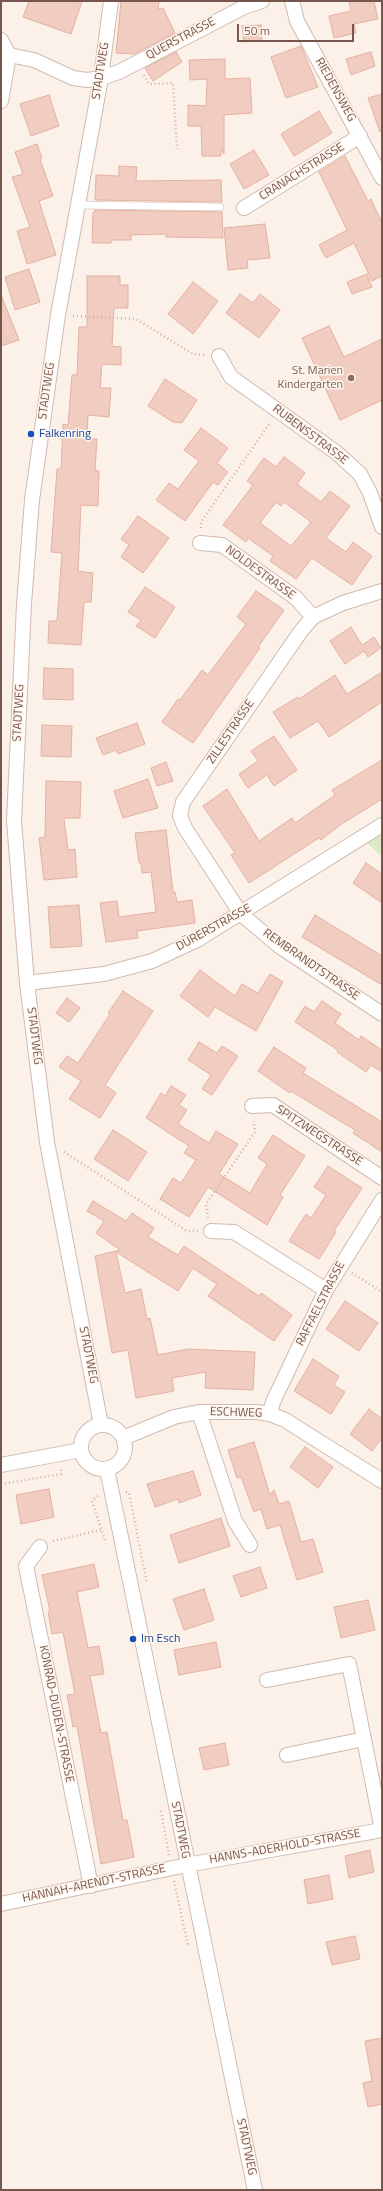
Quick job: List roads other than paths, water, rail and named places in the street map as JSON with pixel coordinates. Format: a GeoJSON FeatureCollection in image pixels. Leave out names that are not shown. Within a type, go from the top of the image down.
{"type":"FeatureCollection","features":[{"type":"Feature","properties":{"kind":"street","name":"STADTWEG"},"geometry":{"type":"LineString","coordinates":[[101,1425],[47,1142],[27,983],[14,821],[21,650],[32,500],[58,315],[101,78],[111,1]]}},
{"type":"Feature","properties":{"kind":"street","name":"QUERSTRASSE"},"geometry":{"type":"LineString","coordinates":[[101,78],[137,62],[244,7],[262,1]]}},
{"type":"Feature","properties":{"kind":"street","name":"RIEDENSWEG"},"geometry":{"type":"LineString","coordinates":[[292,1],[297,21],[382,178]]}},
{"type":"Feature","properties":{"kind":"street"},"geometry":{"type":"LineString","coordinates":[[1,40],[9,55],[1,101]]}},
{"type":"Feature","properties":{"kind":"street"},"geometry":{"type":"LineString","coordinates":[[9,55],[34,60],[73,78],[87,80],[101,78]]}},
{"type":"Feature","properties":{"kind":"street","name":"CRANACHSTRASSE"},"geometry":{"type":"LineString","coordinates":[[244,208],[360,136]]}},
{"type":"Feature","properties":{"kind":"street","name":"RUBENSSTRASSE"},"geometry":{"type":"LineString","coordinates":[[219,356],[231,377],[337,453],[360,474],[370,493],[382,527]]}},
{"type":"Feature","properties":{"kind":"street","name":"NOLDESTRASSE"},"geometry":{"type":"LineString","coordinates":[[200,543],[222,545],[296,598],[313,617]]}},
{"type":"Feature","properties":{"kind":"street","name":"ZILLESTRASSE"},"geometry":{"type":"LineString","coordinates":[[241,914],[185,828],[180,816],[183,802],[300,631],[313,617],[343,603],[382,591]]}},
{"type":"Feature","properties":{"kind":"street","name":"DÜRERSTRASSE"},"geometry":{"type":"LineString","coordinates":[[27,983],[104,974],[152,961],[197,940],[241,914],[382,825]]}},
{"type":"Feature","properties":{"kind":"street","name":"REMBRANDTSTRASSE"},"geometry":{"type":"LineString","coordinates":[[241,914],[279,946],[382,1014]]}},
{"type":"Feature","properties":{"kind":"street","name":"SPITZWEGSTRASSE"},"geometry":{"type":"LineString","coordinates":[[252,1106],[273,1105],[382,1178]]}},
{"type":"Feature","properties":{"kind":"street","name":"RAFFAELSTRASSE"},"geometry":{"type":"LineString","coordinates":[[270,1414],[273,1402],[326,1290],[340,1265],[382,1200]]}},
{"type":"Feature","properties":{"kind":"street"},"geometry":{"type":"LineString","coordinates":[[210,1230],[234,1232],[326,1290]]}},
{"type":"Feature","properties":{"kind":"street"},"geometry":{"type":"LineString","coordinates":[[199,1412],[234,1521],[250,1545]]}},
{"type":"Feature","properties":{"kind":"street","name":"ESCHWEG"},"geometry":{"type":"LineString","coordinates":[[123,1438],[174,1417],[199,1412],[257,1412],[270,1414],[285,1420],[382,1481]]}},
{"type":"Feature","properties":{"kind":"street"},"geometry":{"type":"LineString","coordinates":[[101,1425],[114,1428],[123,1438],[125,1445],[122,1458],[113,1467],[107,1469],[92,1467],[87,1463],[80,1450],[83,1436],[94,1427],[101,1425]]}},
{"type":"Feature","properties":{"kind":"street"},"geometry":{"type":"LineString","coordinates":[[1,1465],[80,1450]]}},
{"type":"Feature","properties":{"kind":"street","name":"STADTWEG"},"geometry":{"type":"LineString","coordinates":[[107,1469],[187,1865],[255,2190]]}},
{"type":"Feature","properties":{"kind":"street","name":"KONRAD-DUDEN-STRASSE"},"geometry":{"type":"LineString","coordinates":[[40,1547],[26,1566],[91,1886]]}},
{"type":"Feature","properties":{"kind":"street"},"geometry":{"type":"LineString","coordinates":[[267,1680],[350,1664],[382,1830]]}},
{"type":"Feature","properties":{"kind":"street"},"geometry":{"type":"LineString","coordinates":[[287,1755],[364,1739]]}},
{"type":"Feature","properties":{"kind":"street","name":"HANNS-ADERHOLD-STRASSE"},"geometry":{"type":"LineString","coordinates":[[187,1865],[382,1830]]}},
{"type":"Feature","properties":{"kind":"street","name":"HANNAH-ARENDT-STRASSE"},"geometry":{"type":"LineString","coordinates":[[1,1904],[187,1865]]}},
{"type":"Feature","properties":{"kind":"lane"},"geometry":{"type":"LineString","coordinates":[[77,205],[220,208]]}},
{"type":"Feature","properties":{"kind":"place","name":"St. Marien Kindergarten"},"geometry":{"type":"Point","coordinates":[351,378]}},
{"type":"Feature","properties":{"kind":"place","name":"Falkenring"},"geometry":{"type":"Point","coordinates":[31,434]}},
{"type":"Feature","properties":{"kind":"place","name":"Im Esch"},"geometry":{"type":"Point","coordinates":[133,1639]}}]}
